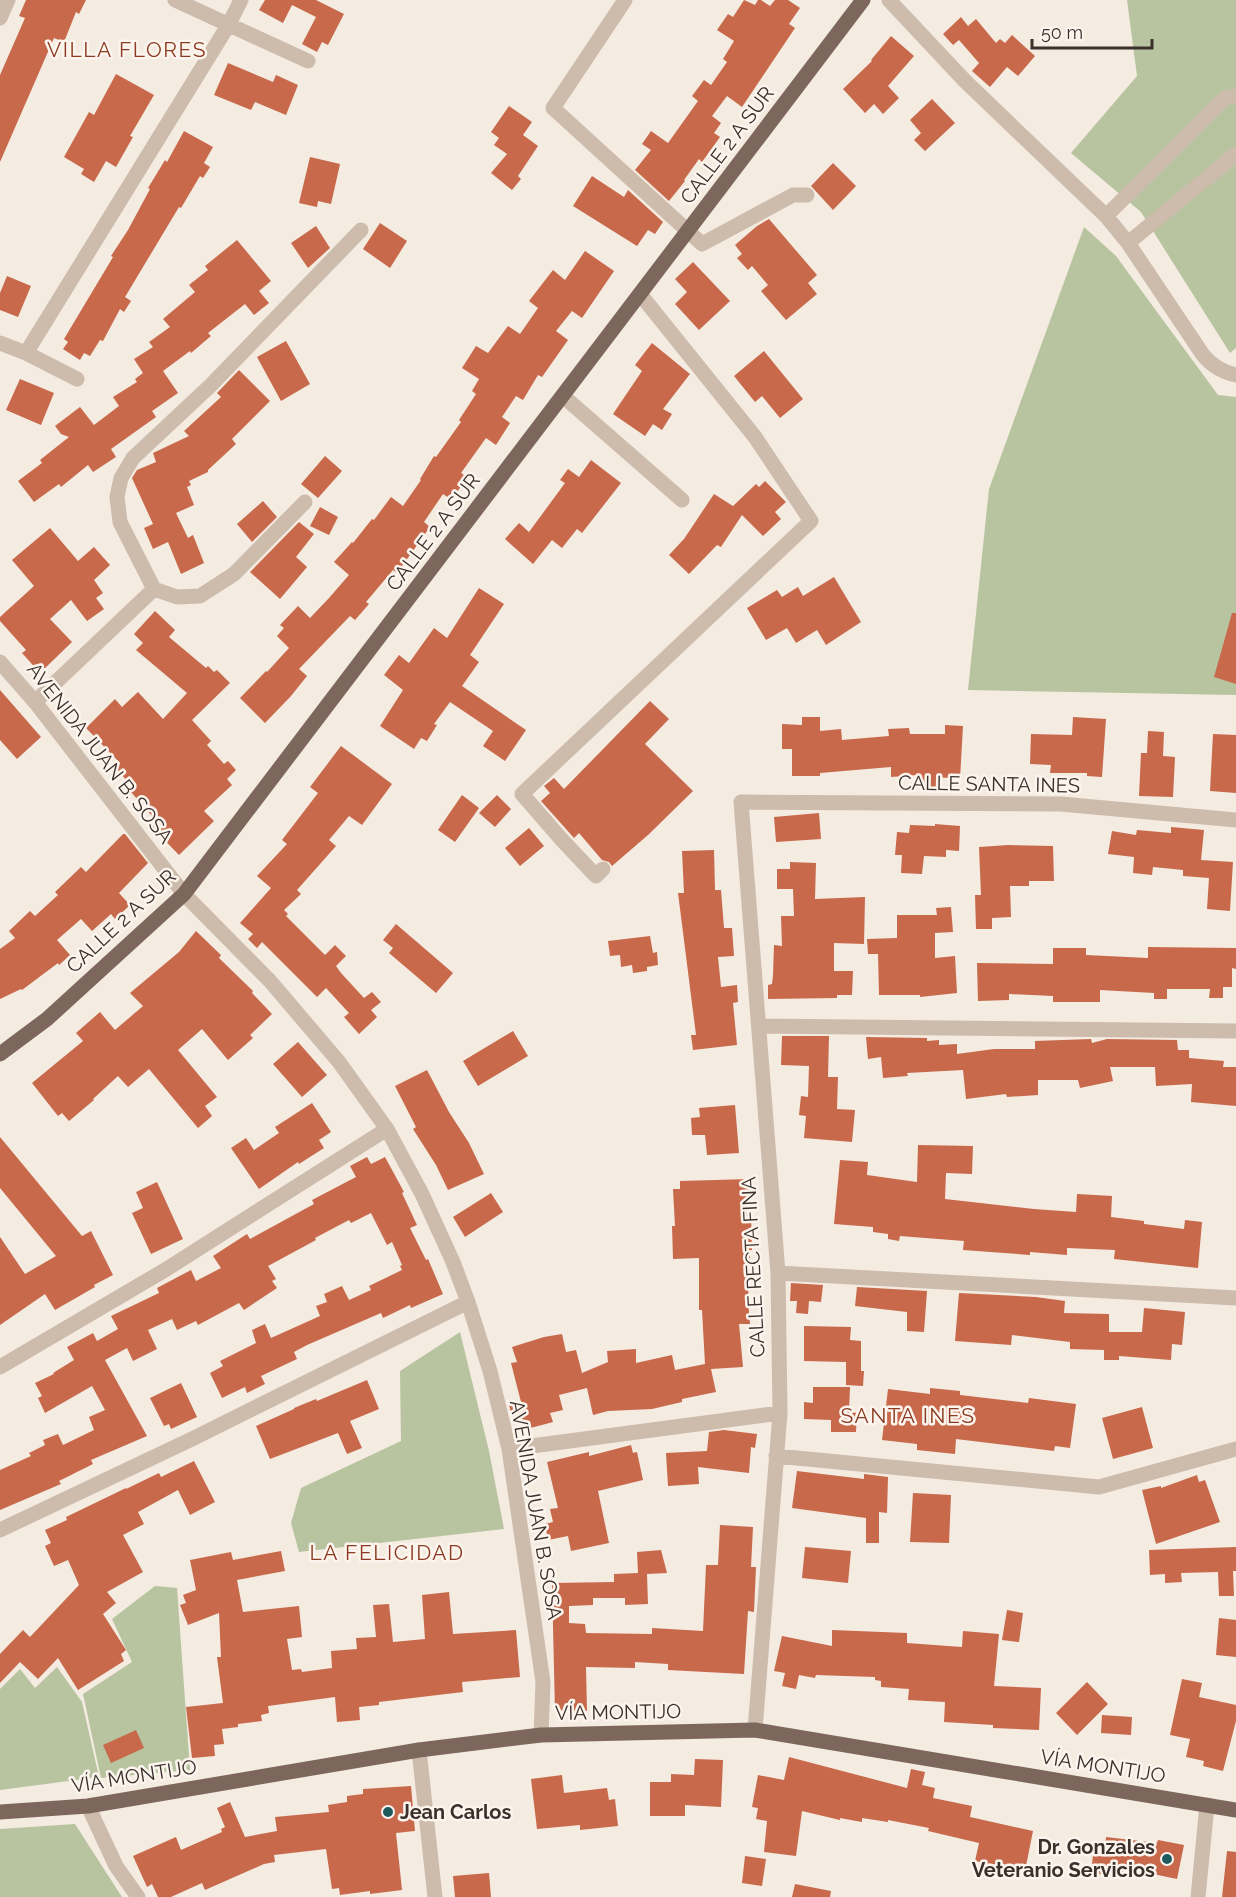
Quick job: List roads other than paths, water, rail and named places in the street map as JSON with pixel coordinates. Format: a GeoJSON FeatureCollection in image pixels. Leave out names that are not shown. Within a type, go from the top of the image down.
{"type":"FeatureCollection","features":[{"type":"Feature","properties":{"kind":"main road","name":"CALLE 2 A SUR"},"geometry":{"type":"LineString","coordinates":[[0,1054],[46,1019],[184,894],[863,0]]}},
{"type":"Feature","properties":{"kind":"main road","name":"VÍA MONTIJO"},"geometry":{"type":"LineString","coordinates":[[0,1812],[88,1806],[419,1750],[540,1735],[755,1730],[1236,1810]]}},
{"type":"Feature","properties":{"kind":"street"},"geometry":{"type":"LineString","coordinates":[[0,18],[8,0]]}},
{"type":"Feature","properties":{"kind":"street"},"geometry":{"type":"LineString","coordinates":[[175,0],[308,61]]}},
{"type":"Feature","properties":{"kind":"street"},"geometry":{"type":"LineString","coordinates":[[26,353],[242,0]]}},
{"type":"Feature","properties":{"kind":"street"},"geometry":{"type":"LineString","coordinates":[[625,0],[553,108],[702,244],[793,195],[807,195]]}},
{"type":"Feature","properties":{"kind":"street"},"geometry":{"type":"LineString","coordinates":[[889,0],[965,81],[1106,216],[1128,243],[1210,364],[1236,375]]}},
{"type":"Feature","properties":{"kind":"street"},"geometry":{"type":"LineString","coordinates":[[1106,216],[1225,98],[1236,96]]}},
{"type":"Feature","properties":{"kind":"street"},"geometry":{"type":"LineString","coordinates":[[1128,243],[1236,154]]}},
{"type":"Feature","properties":{"kind":"street"},"geometry":{"type":"LineString","coordinates":[[305,502],[234,574],[200,596],[177,597],[154,589],[120,522],[117,497],[121,478],[134,458],[210,386],[361,230]]}},
{"type":"Feature","properties":{"kind":"street"},"geometry":{"type":"LineString","coordinates":[[603,869],[596,876],[522,794],[810,521],[755,437],[640,294]]}},
{"type":"Feature","properties":{"kind":"street"},"geometry":{"type":"LineString","coordinates":[[0,343],[26,353],[77,379]]}},
{"type":"Feature","properties":{"kind":"street"},"geometry":{"type":"LineString","coordinates":[[563,396],[682,500]]}},
{"type":"Feature","properties":{"kind":"street"},"geometry":{"type":"LineString","coordinates":[[35,702],[154,589]]}},
{"type":"Feature","properties":{"kind":"street","name":"AVENIDA JUAN B. SOSA"},"geometry":{"type":"LineString","coordinates":[[0,662],[35,702],[184,894],[270,981],[339,1062],[387,1129],[422,1194],[453,1262],[468,1302],[490,1371],[508,1449],[543,1682],[540,1735]]}},
{"type":"Feature","properties":{"kind":"street","name":"CALLE SANTA INES"},"geometry":{"type":"LineString","coordinates":[[741,802],[1061,804],[1236,820]]}},
{"type":"Feature","properties":{"kind":"street","name":"CALLE RECTA FINA"},"geometry":{"type":"LineString","coordinates":[[741,802],[778,1273],[780,1413],[755,1730]]}},
{"type":"Feature","properties":{"kind":"street"},"geometry":{"type":"LineString","coordinates":[[759,1026],[1236,1031]]}},
{"type":"Feature","properties":{"kind":"street"},"geometry":{"type":"LineString","coordinates":[[0,1367],[165,1270],[387,1129]]}},
{"type":"Feature","properties":{"kind":"street"},"geometry":{"type":"LineString","coordinates":[[778,1273],[1236,1298]]}},
{"type":"Feature","properties":{"kind":"street"},"geometry":{"type":"LineString","coordinates":[[0,1530],[192,1439],[468,1302]]}},
{"type":"Feature","properties":{"kind":"street"},"geometry":{"type":"LineString","coordinates":[[508,1449],[780,1413]]}},
{"type":"Feature","properties":{"kind":"street"},"geometry":{"type":"LineString","coordinates":[[776,1456],[1098,1487],[1236,1449]]}},
{"type":"Feature","properties":{"kind":"street"},"geometry":{"type":"LineString","coordinates":[[419,1750],[435,1897]]}},
{"type":"Feature","properties":{"kind":"street"},"geometry":{"type":"LineString","coordinates":[[1198,1897],[1207,1805]]}},
{"type":"Feature","properties":{"kind":"street"},"geometry":{"type":"LineString","coordinates":[[88,1806],[116,1866],[138,1897]]}},
{"type":"Feature","properties":{"kind":"place","name":"Jean Carlos"},"geometry":{"type":"Point","coordinates":[388,1812]}},
{"type":"Feature","properties":{"kind":"place","name":"Dr. Gonzales Veteranio Servicios"},"geometry":{"type":"Point","coordinates":[1167,1859]}},
{"type":"Feature","properties":{"kind":"district","name":"VILLA FLORES"},"geometry":{"type":"Point","coordinates":[127,49]}},
{"type":"Feature","properties":{"kind":"district","name":"SANTA INES"},"geometry":{"type":"Point","coordinates":[908,1415]}},
{"type":"Feature","properties":{"kind":"district","name":"LA FELICIDAD"},"geometry":{"type":"Point","coordinates":[387,1552]}}]}
